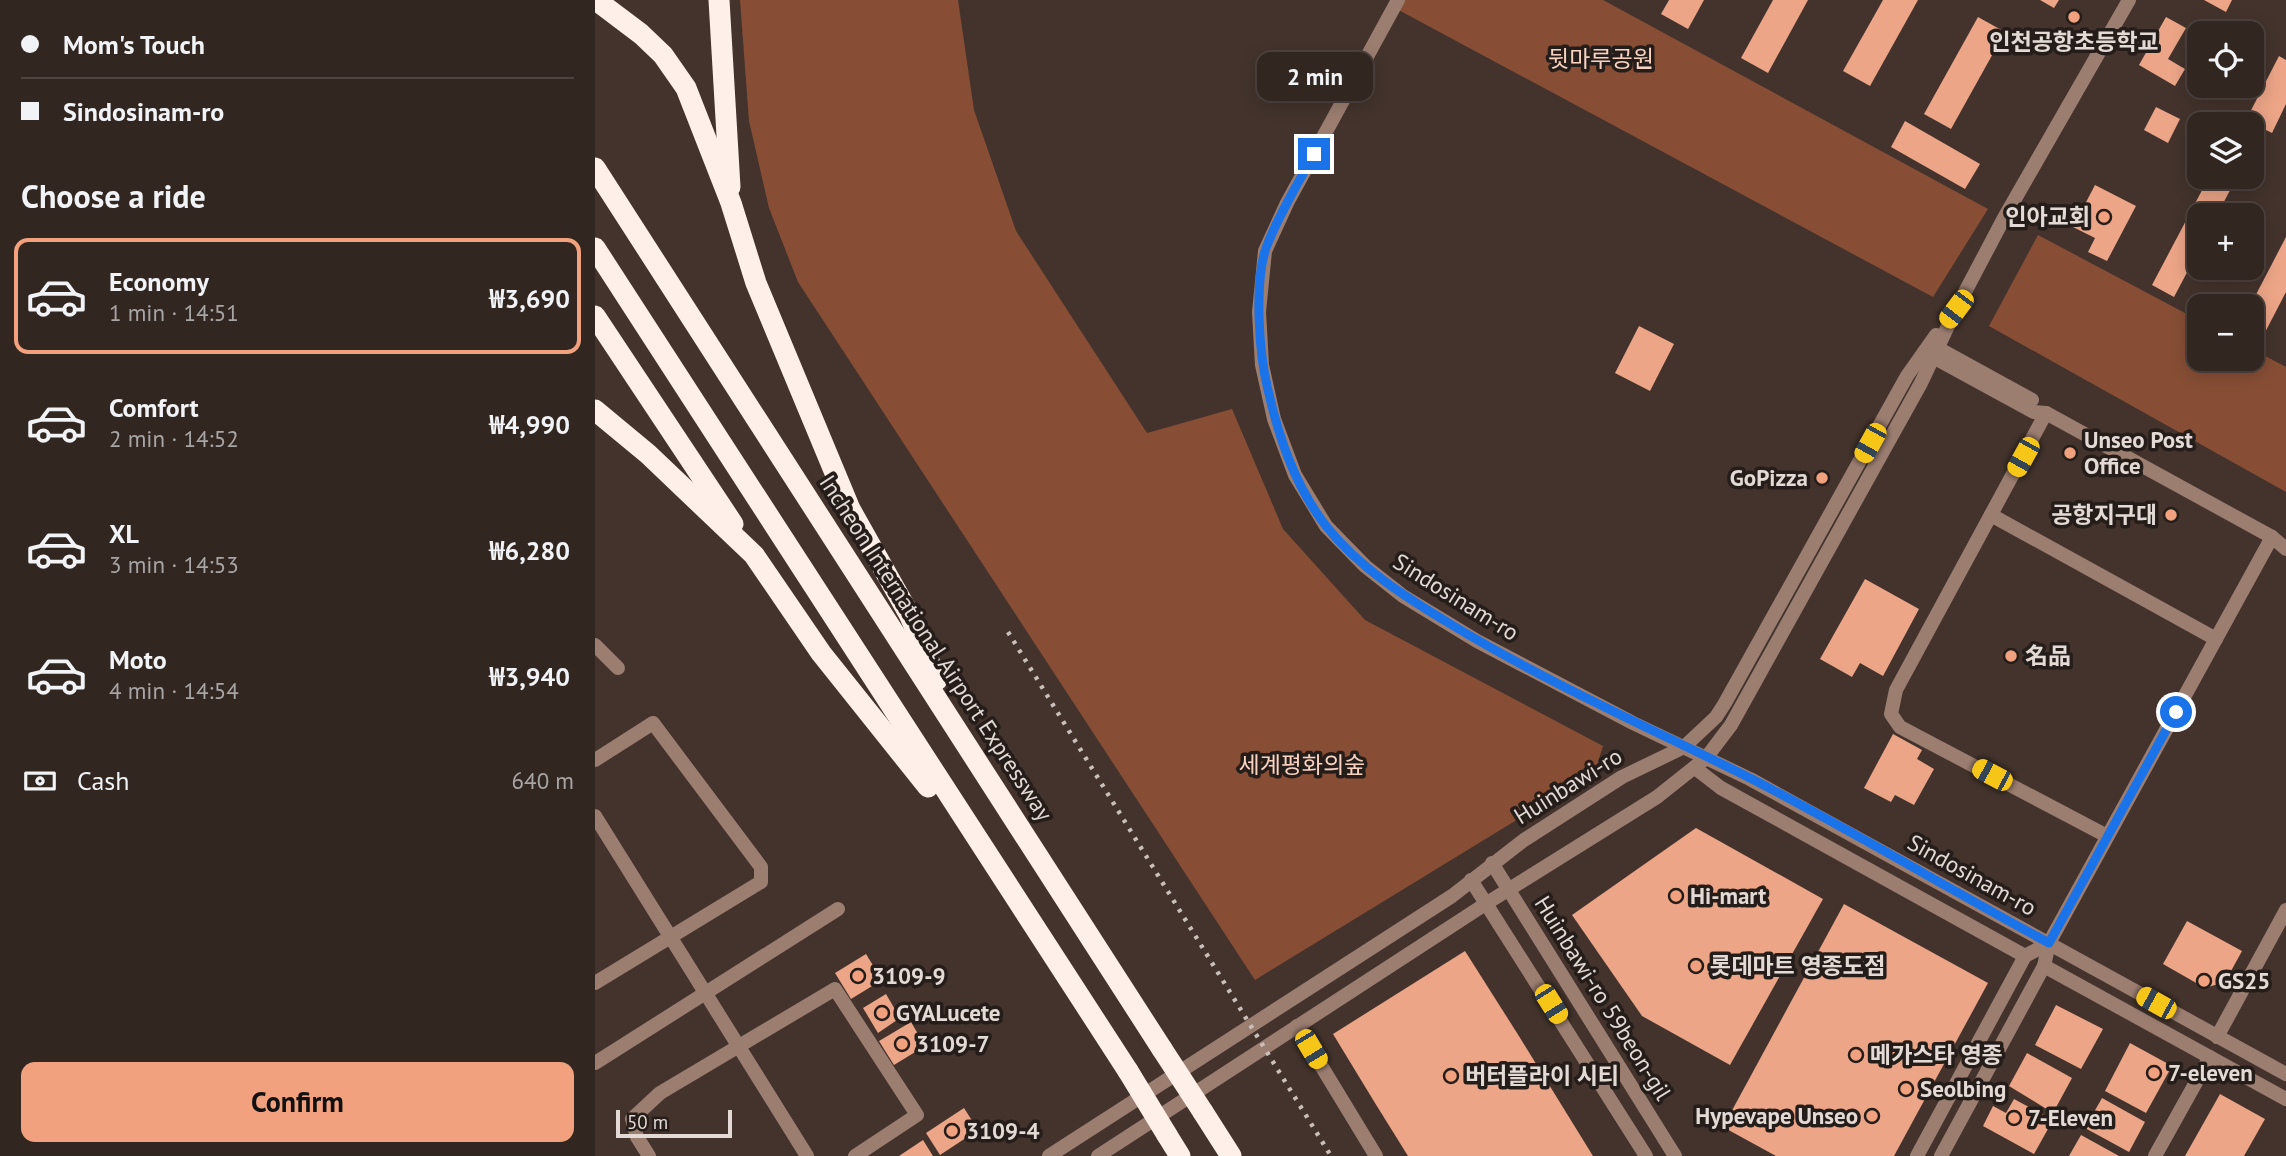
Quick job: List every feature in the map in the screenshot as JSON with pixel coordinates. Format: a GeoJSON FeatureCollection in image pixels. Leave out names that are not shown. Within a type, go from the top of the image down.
{"type":"FeatureCollection","features":[{"type":"Feature","properties":{"kind":"highway"},"geometry":{"type":"LineString","coordinates":[[596,0],[649,41],[686,88],[731,203],[756,284],[850,509],[909,614],[960,734]]}},
{"type":"Feature","properties":{"kind":"highway"},"geometry":{"type":"LineString","coordinates":[[719,0],[731,203]]}},
{"type":"Feature","properties":{"kind":"highway","name":"Incheon International Airport Expressway"},"geometry":{"type":"LineString","coordinates":[[595,169],[1231,1156]]}},
{"type":"Feature","properties":{"kind":"highway"},"geometry":{"type":"LineString","coordinates":[[595,248],[1128,1071],[1180,1156]]}},
{"type":"Feature","properties":{"kind":"highway"},"geometry":{"type":"LineString","coordinates":[[595,316],[821,653],[999,874]]}},
{"type":"Feature","properties":{"kind":"highway"},"geometry":{"type":"LineString","coordinates":[[595,410],[648,454],[754,555]]}},
{"type":"Feature","properties":{"kind":"street","name":"Sindosinam-ro"},"geometry":{"type":"LineString","coordinates":[[1398,0],[1287,203],[1265,251],[1259,312],[1262,365],[1274,419],[1295,475],[1320,516],[1365,566],[1403,596],[1477,641],[1679,750],[1706,758],[1750,779],[2286,1074]]}},
{"type":"Feature","properties":{"kind":"street","name":"Huinbawi-ro"},"geometry":{"type":"LineString","coordinates":[[1098,1156],[1487,903],[1657,797],[1706,758],[1731,725],[1931,350],[2129,0]]}},
{"type":"Feature","properties":{"kind":"street","name":"Huinbawi-ro"},"geometry":{"type":"LineString","coordinates":[[1049,1156],[1441,903],[1492,863],[1622,777],[1679,750],[1716,717],[1907,376],[1931,350]]}},
{"type":"Feature","properties":{"kind":"street"},"geometry":{"type":"LineString","coordinates":[[1931,350],[2039,404],[2046,413],[2279,538],[2286,549]]}},
{"type":"Feature","properties":{"kind":"street"},"geometry":{"type":"LineString","coordinates":[[2046,413],[1896,690],[1891,714],[1900,727],[2107,836]]}},
{"type":"Feature","properties":{"kind":"street"},"geometry":{"type":"LineString","coordinates":[[1991,515],[2217,639]]}},
{"type":"Feature","properties":{"kind":"street"},"geometry":{"type":"LineString","coordinates":[[1941,1156],[2044,966],[2049,943],[2107,836],[2217,639],[2279,538]]}},
{"type":"Feature","properties":{"kind":"street"},"geometry":{"type":"LineString","coordinates":[[595,645],[618,668]]}},
{"type":"Feature","properties":{"kind":"street"},"geometry":{"type":"LineString","coordinates":[[595,760],[653,723],[761,867],[761,882],[595,983]]}},
{"type":"Feature","properties":{"kind":"street","name":"Sindosinam-ro"},"geometry":{"type":"LineString","coordinates":[[1679,750],[1695,768],[1721,788],[2286,1098]]}},
{"type":"Feature","properties":{"kind":"street"},"geometry":{"type":"LineString","coordinates":[[595,816],[807,1156]]}},
{"type":"Feature","properties":{"kind":"street","name":"Huinbawi-ro 59beon-gil"},"geometry":{"type":"LineString","coordinates":[[1492,863],[1675,1156]]}},
{"type":"Feature","properties":{"kind":"street","name":"Huinbawi-ro 59beon-gil"},"geometry":{"type":"LineString","coordinates":[[1471,880],[1646,1156]]}},
{"type":"Feature","properties":{"kind":"street"},"geometry":{"type":"LineString","coordinates":[[595,1063],[838,909]]}},
{"type":"Feature","properties":{"kind":"street"},"geometry":{"type":"LineString","coordinates":[[2217,1037],[2286,910]]}},
{"type":"Feature","properties":{"kind":"street"},"geometry":{"type":"LineString","coordinates":[[1917,1156],[2025,956],[2049,943]]}},
{"type":"Feature","properties":{"kind":"street"},"geometry":{"type":"LineString","coordinates":[[649,1156],[637,1137],[632,1119],[660,1093],[835,989],[916,1115],[855,1156]]}},
{"type":"Feature","properties":{"kind":"street"},"geometry":{"type":"LineString","coordinates":[[1297,1026],[1376,1156]]}},
{"type":"Feature","properties":{"kind":"street"},"geometry":{"type":"LineString","coordinates":[[2155,1156],[2210,1057]]}},
{"type":"Feature","properties":{"kind":"green space","name":"세계평화의숲"},"geometry":{"type":"Polygon","coordinates":[[[740,0],[958,0],[974,110],[1016,231],[1147,433],[1232,409],[1283,529],[1365,620],[1603,746],[1595,772],[1255,980],[798,282],[769,208],[749,121],[740,0]]]}},
{"type":"Feature","properties":{"kind":"green space","name":"뒷마루공원"},"geometry":{"type":"Polygon","coordinates":[[[1398,0],[1603,0],[1988,209],[1933,297],[1393,7],[1398,0]]]}},
{"type":"Feature","properties":{"kind":"green space"},"geometry":{"type":"Polygon","coordinates":[[[2038,235],[2187,314],[2187,371],[2264,371],[2264,355],[2286,367],[2286,492],[1989,326],[2038,235]]]}},
{"type":"Feature","properties":{"kind":"building"},"geometry":{"type":"Polygon","coordinates":[[[1669,0],[1704,0],[1688,29],[1661,14],[1669,0]]]}},
{"type":"Feature","properties":{"kind":"building"},"geometry":{"type":"Polygon","coordinates":[[[1773,0],[1808,0],[1768,73],[1741,58],[1773,0]]]}},
{"type":"Feature","properties":{"kind":"building"},"geometry":{"type":"Polygon","coordinates":[[[1883,0],[1918,0],[1870,86],[1843,71],[1883,0]]]}},
{"type":"Feature","properties":{"kind":"building"},"geometry":{"type":"Polygon","coordinates":[[[2040,0],[2059,0],[2054,8],[2040,0]]]}},
{"type":"Feature","properties":{"kind":"building"},"geometry":{"type":"Polygon","coordinates":[[[2204,0],[2232,0],[2226,12],[2204,0]]]}},
{"type":"Feature","properties":{"kind":"building"},"geometry":{"type":"Polygon","coordinates":[[[1978,17],[2005,32],[1951,129],[1924,114],[1978,17]]]}},
{"type":"Feature","properties":{"kind":"building"},"geometry":{"type":"Polygon","coordinates":[[[2166,17],[2186,28],[2168,59],[2185,69],[2175,86],[2139,65],[2166,17]]]}},
{"type":"Feature","properties":{"kind":"building"},"geometry":{"type":"Polygon","coordinates":[[[2279,56],[2286,60],[2286,104],[2272,133],[2264,129],[2264,112],[2250,112],[2257,98],[2264,98],[2264,85],[2279,56]]]}},
{"type":"Feature","properties":{"kind":"building"},"geometry":{"type":"Polygon","coordinates":[[[2156,107],[2180,119],[2168,143],[2144,130],[2156,107]]]}},
{"type":"Feature","properties":{"kind":"building"},"geometry":{"type":"Polygon","coordinates":[[[1905,121],[1980,164],[1965,189],[1891,147],[1905,121]]]}},
{"type":"Feature","properties":{"kind":"building"},"geometry":{"type":"Polygon","coordinates":[[[2095,185],[2136,206],[2107,261],[2088,252],[2095,238],[2073,227],[2095,185]]]}},
{"type":"Feature","properties":{"kind":"building"},"geometry":{"type":"Polygon","coordinates":[[[2203,189],[2231,189],[2223,203],[2195,203],[2203,189]]]}},
{"type":"Feature","properties":{"kind":"building"},"geometry":{"type":"Polygon","coordinates":[[[2187,219],[2187,272],[2174,297],[2152,285],[2187,219]]]}},
{"type":"Feature","properties":{"kind":"building"},"geometry":{"type":"Polygon","coordinates":[[[2286,237],[2286,292],[2264,334],[2264,294],[2256,294],[2286,237]]]}},
{"type":"Feature","properties":{"kind":"building"},"geometry":{"type":"Polygon","coordinates":[[[1639,326],[1674,344],[1650,391],[1615,373],[1639,326]]]}},
{"type":"Feature","properties":{"kind":"building"},"geometry":{"type":"Polygon","coordinates":[[[1865,579],[1919,609],[1883,676],[1860,663],[1852,677],[1820,659],[1865,579]]]}},
{"type":"Feature","properties":{"kind":"building"},"geometry":{"type":"Polygon","coordinates":[[[1893,734],[1922,750],[1917,759],[1934,769],[1914,805],[1895,795],[1891,802],[1864,788],[1893,734]]]}},
{"type":"Feature","properties":{"kind":"building","name":"롯데마트 영종도점"},"geometry":{"type":"Polygon","coordinates":[[[1696,828],[1823,899],[1730,1065],[1642,1016],[1572,915],[1696,828]]]}},
{"type":"Feature","properties":{"kind":"building","name":"메가스타 영종"},"geometry":{"type":"Polygon","coordinates":[[[1844,904],[1988,983],[1894,1156],[1776,1156],[1723,1127],[1844,904]]]}},
{"type":"Feature","properties":{"kind":"building"},"geometry":{"type":"Polygon","coordinates":[[[2187,921],[2242,951],[2225,982],[2205,988],[2163,964],[2187,921]]]}},
{"type":"Feature","properties":{"kind":"building","name":"버터플라이 시티"},"geometry":{"type":"Polygon","coordinates":[[[1465,951],[1593,1156],[1408,1156],[1333,1034],[1465,951]]]}},
{"type":"Feature","properties":{"kind":"building","name":"3109-9"},"geometry":{"type":"Polygon","coordinates":[[[866,954],[882,980],[851,999],[835,973],[866,954]]]}},
{"type":"Feature","properties":{"kind":"building","name":"GYALucete"},"geometry":{"type":"Polygon","coordinates":[[[886,994],[900,1018],[878,1033],[863,1008],[886,994]]]}},
{"type":"Feature","properties":{"kind":"building"},"geometry":{"type":"Polygon","coordinates":[[[2056,1005],[2103,1029],[2081,1069],[2035,1045],[2056,1005]]]}},
{"type":"Feature","properties":{"kind":"building","name":"3109-7"},"geometry":{"type":"Polygon","coordinates":[[[911,1022],[925,1046],[894,1065],[879,1041],[911,1022]]]}},
{"type":"Feature","properties":{"kind":"building"},"geometry":{"type":"Polygon","coordinates":[[[2130,1043],[2172,1066],[2146,1113],[2105,1091],[2130,1043]]]}},
{"type":"Feature","properties":{"kind":"building"},"geometry":{"type":"Polygon","coordinates":[[[2027,1053],[2072,1078],[2053,1113],[2009,1086],[2027,1053]]]}},
{"type":"Feature","properties":{"kind":"building"},"geometry":{"type":"Polygon","coordinates":[[[2220,1094],[2265,1119],[2244,1156],[2185,1156],[2220,1094]]]}},
{"type":"Feature","properties":{"kind":"building"},"geometry":{"type":"Polygon","coordinates":[[[2102,1098],[2145,1122],[2129,1152],[2085,1128],[2102,1098]]]}},
{"type":"Feature","properties":{"kind":"building"},"geometry":{"type":"Polygon","coordinates":[[[2014,1099],[2053,1120],[2034,1154],[1983,1126],[1993,1106],[2006,1113],[2014,1099]]]}},
{"type":"Feature","properties":{"kind":"building","name":"3109-4"},"geometry":{"type":"Polygon","coordinates":[[[964,1108],[978,1130],[940,1155],[926,1133],[964,1108]]]}},
{"type":"Feature","properties":{"kind":"building"},"geometry":{"type":"Polygon","coordinates":[[[2081,1135],[2119,1156],[2069,1156],[2081,1135]]]}},
{"type":"Feature","properties":{"kind":"building"},"geometry":{"type":"Polygon","coordinates":[[[923,1140],[933,1156],[899,1156],[923,1140]]]}},
{"type":"Feature","properties":{"kind":"railway"},"geometry":{"type":"LineString","coordinates":[[1008,632],[1331,1156]]}},
{"type":"Feature","properties":{"kind":"place","name":"인천공항초등학교"},"geometry":{"type":"Point","coordinates":[2074,17]}},
{"type":"Feature","properties":{"kind":"place","name":"인아교회"},"geometry":{"type":"Point","coordinates":[2104,217]}},
{"type":"Feature","properties":{"kind":"place","name":"Unseo Post Office"},"geometry":{"type":"Point","coordinates":[2070,453]}},
{"type":"Feature","properties":{"kind":"place","name":"GoPizza"},"geometry":{"type":"Point","coordinates":[1822,478]}},
{"type":"Feature","properties":{"kind":"place","name":"공항지구대"},"geometry":{"type":"Point","coordinates":[2171,515]}},
{"type":"Feature","properties":{"kind":"place","name":"名品"},"geometry":{"type":"Point","coordinates":[2011,656]}},
{"type":"Feature","properties":{"kind":"place","name":"Hi-mart"},"geometry":{"type":"Point","coordinates":[1676,896]}},
{"type":"Feature","properties":{"kind":"place","name":"롯데마트 영종도점"},"geometry":{"type":"Point","coordinates":[1696,966]}},
{"type":"Feature","properties":{"kind":"place","name":"3109-9"},"geometry":{"type":"Point","coordinates":[858,976]}},
{"type":"Feature","properties":{"kind":"place","name":"GS25"},"geometry":{"type":"Point","coordinates":[2204,981]}},
{"type":"Feature","properties":{"kind":"place","name":"GYALucete"},"geometry":{"type":"Point","coordinates":[882,1013]}},
{"type":"Feature","properties":{"kind":"place","name":"3109-7"},"geometry":{"type":"Point","coordinates":[902,1044]}},
{"type":"Feature","properties":{"kind":"place","name":"메가스타 영종"},"geometry":{"type":"Point","coordinates":[1856,1055]}},
{"type":"Feature","properties":{"kind":"place","name":"7-eleven"},"geometry":{"type":"Point","coordinates":[2154,1073]}},
{"type":"Feature","properties":{"kind":"place","name":"버터플라이 시티"},"geometry":{"type":"Point","coordinates":[1451,1076]}},
{"type":"Feature","properties":{"kind":"place","name":"Seolbing"},"geometry":{"type":"Point","coordinates":[1906,1089]}},
{"type":"Feature","properties":{"kind":"place","name":"Hypevape Unseo"},"geometry":{"type":"Point","coordinates":[1872,1116]}},
{"type":"Feature","properties":{"kind":"place","name":"7-Eleven"},"geometry":{"type":"Point","coordinates":[2014,1118]}},
{"type":"Feature","properties":{"kind":"place","name":"3109-4"},"geometry":{"type":"Point","coordinates":[952,1131]}},
{"type":"Feature","properties":{"kind":"route"},"geometry":{"type":"LineString","coordinates":[[1314,154],[1265,251],[1259,312],[1262,365],[1274,419],[1295,475],[1326,526],[1365,566],[1403,596],[1497,652],[1633,723],[1750,779],[2049,943],[2176,712]]}}]}
